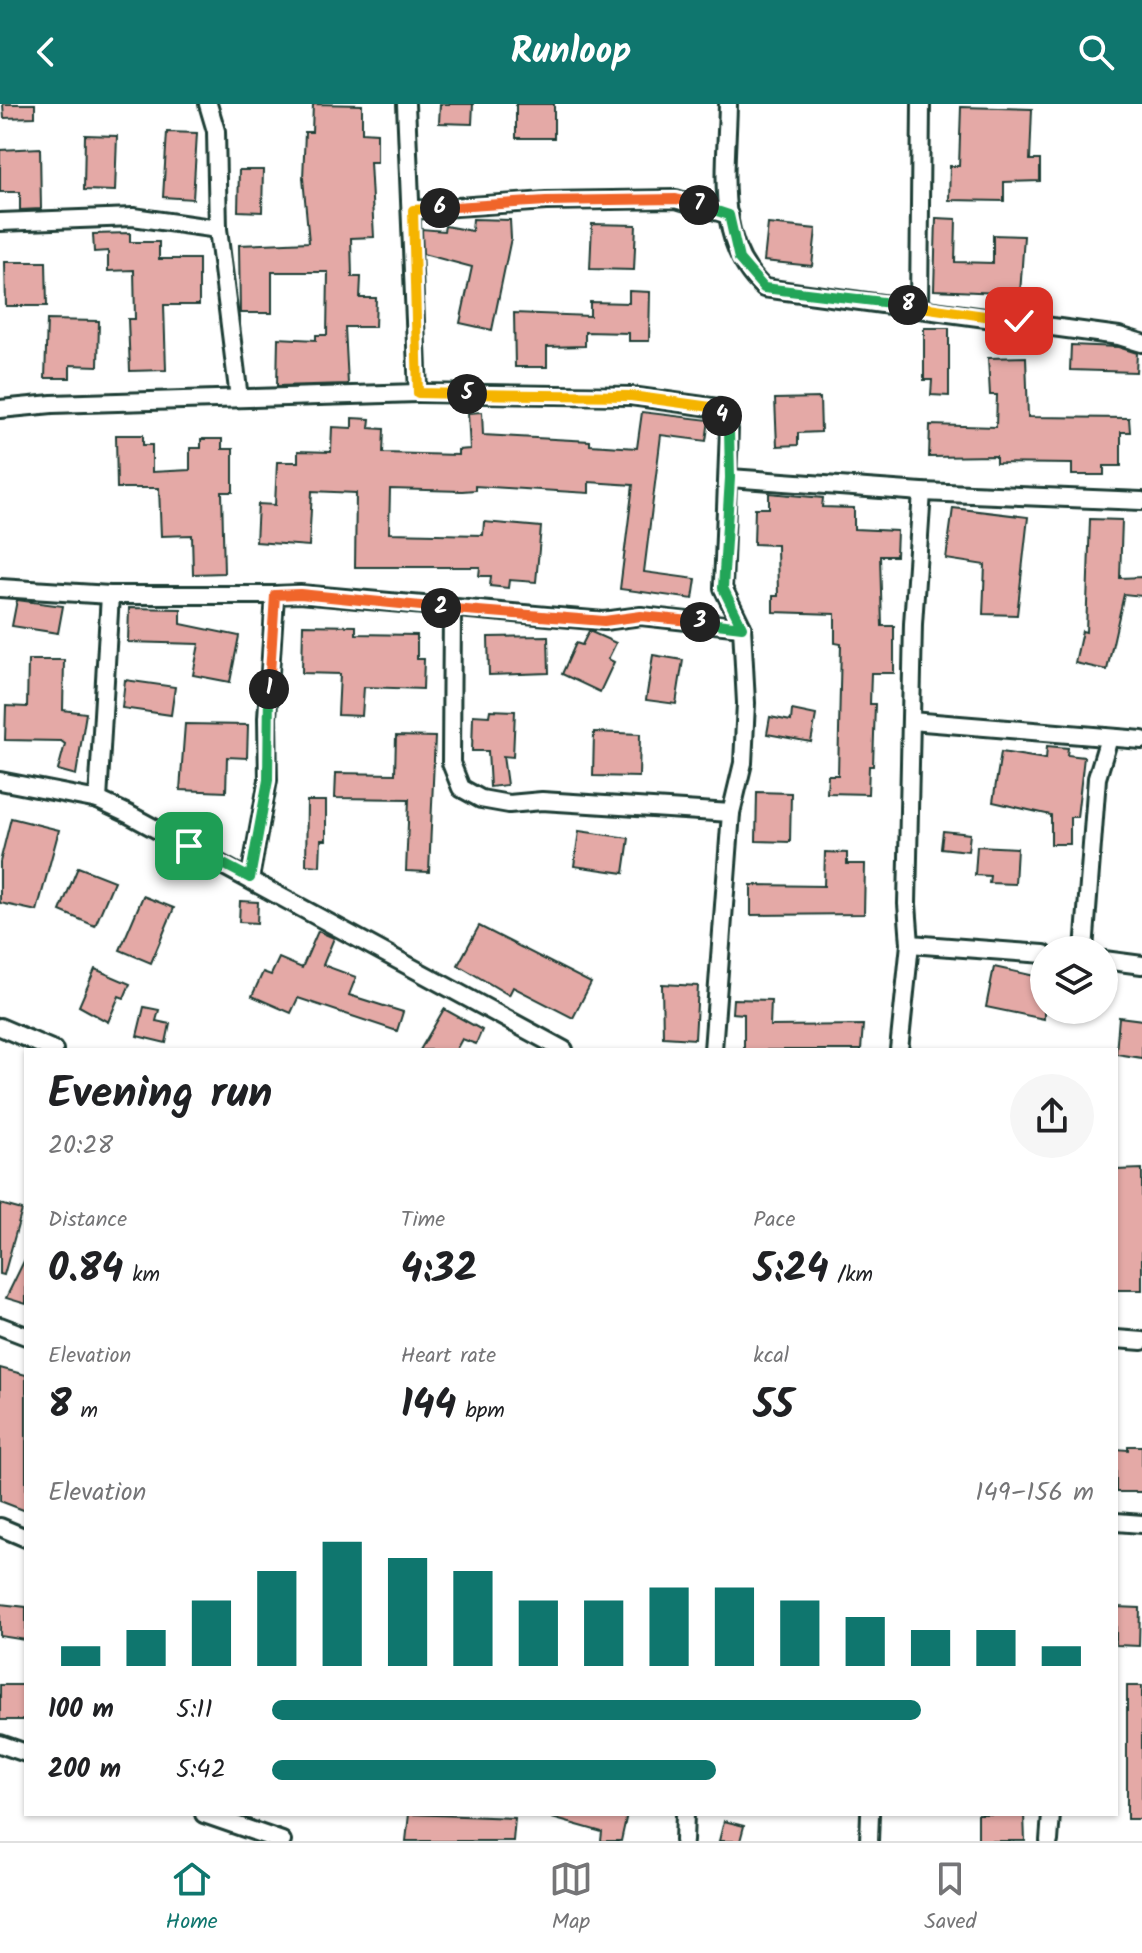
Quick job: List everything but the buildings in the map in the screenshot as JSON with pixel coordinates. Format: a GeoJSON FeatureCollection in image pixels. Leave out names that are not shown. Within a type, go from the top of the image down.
{"type":"FeatureCollection","features":[{"type":"Feature","properties":{"kind":"street"},"geometry":{"type":"LineString","coordinates":[[208,104],[216,131],[218,229],[239,398]]}},
{"type":"Feature","properties":{"kind":"street"},"geometry":{"type":"LineString","coordinates":[[406,104],[413,210],[418,393]]}},
{"type":"Feature","properties":{"kind":"street"},"geometry":{"type":"LineString","coordinates":[[728,104],[723,160],[729,215],[739,259],[764,288],[919,306],[1119,336],[1142,343]]}},
{"type":"Feature","properties":{"kind":"street"},"geometry":{"type":"LineString","coordinates":[[919,306],[921,104]]}},
{"type":"Feature","properties":{"kind":"street"},"geometry":{"type":"LineString","coordinates":[[413,210],[546,201],[676,199],[729,215]]}},
{"type":"Feature","properties":{"kind":"street"},"geometry":{"type":"LineString","coordinates":[[0,222],[133,217],[218,229]]}},
{"type":"Feature","properties":{"kind":"street"},"geometry":{"type":"LineString","coordinates":[[0,409],[418,393],[631,396],[718,408],[729,429],[730,478],[723,588],[742,627],[746,703],[743,763],[731,813],[713,1048]]}},
{"type":"Feature","properties":{"kind":"street"},"geometry":{"type":"LineString","coordinates":[[730,478],[922,492],[1142,501],[1142,492]]}},
{"type":"Feature","properties":{"kind":"street"},"geometry":{"type":"LineString","coordinates":[[899,1048],[910,944],[907,904],[913,624],[922,492]]}},
{"type":"Feature","properties":{"kind":"street"},"geometry":{"type":"LineString","coordinates":[[0,588],[110,595],[300,594],[604,621],[641,616],[742,627]]}},
{"type":"Feature","properties":{"kind":"street"},"geometry":{"type":"LineString","coordinates":[[98,800],[110,595]]}},
{"type":"Feature","properties":{"kind":"street"},"geometry":{"type":"LineString","coordinates":[[250,878],[268,780],[267,718],[275,595]]}},
{"type":"Feature","properties":{"kind":"street"},"geometry":{"type":"LineString","coordinates":[[452,609],[451,763],[461,788],[481,799],[509,804],[542,801],[731,813]]}},
{"type":"Feature","properties":{"kind":"street"},"geometry":{"type":"LineString","coordinates":[[911,721],[1142,740]]}},
{"type":"Feature","properties":{"kind":"street"},"geometry":{"type":"LineString","coordinates":[[1085,936],[1097,778],[1109,738]]}},
{"type":"Feature","properties":{"kind":"street"},"geometry":{"type":"LineString","coordinates":[[0,781],[98,800],[250,878],[560,1048]]}},
{"type":"Feature","properties":{"kind":"street"},"geometry":{"type":"LineString","coordinates":[[910,944],[1030,953]]}},
{"type":"Feature","properties":{"kind":"street"},"geometry":{"type":"LineString","coordinates":[[1118,962],[1142,965]]}},
{"type":"Feature","properties":{"kind":"street"},"geometry":{"type":"LineString","coordinates":[[0,1027],[49,1048]]}},
{"type":"Feature","properties":{"kind":"street"},"geometry":{"type":"LineString","coordinates":[[0,1326],[24,1335]]}},
{"type":"Feature","properties":{"kind":"street"},"geometry":{"type":"LineString","coordinates":[[1118,1339],[1142,1341]]}},
{"type":"Feature","properties":{"kind":"street"},"geometry":{"type":"LineString","coordinates":[[1118,1522],[1142,1524]]}},
{"type":"Feature","properties":{"kind":"street"},"geometry":{"type":"LineString","coordinates":[[0,1527],[24,1537]]}},
{"type":"Feature","properties":{"kind":"street"},"geometry":{"type":"LineString","coordinates":[[0,1744],[24,1752]]}},
{"type":"Feature","properties":{"kind":"street"},"geometry":{"type":"LineString","coordinates":[[210,1816],[282,1841]]}},
{"type":"Feature","properties":{"kind":"street"},"geometry":{"type":"LineString","coordinates":[[684,1841],[685,1816]]}},
{"type":"Feature","properties":{"kind":"street"},"geometry":{"type":"LineString","coordinates":[[869,1841],[870,1816]]}},
{"type":"Feature","properties":{"kind":"street"},"geometry":{"type":"LineString","coordinates":[[1049,1841],[1051,1816]]}},
{"type":"Feature","properties":{"kind":"route"},"geometry":{"type":"LineString","coordinates":[[189,846],[250,878],[268,780],[267,718],[275,595],[300,594],[604,621],[641,616],[742,627],[723,588],[730,478],[729,429],[718,408],[631,396],[418,393],[413,210],[546,201],[676,199],[729,215],[739,259],[764,288],[1019,321]]}}]}
